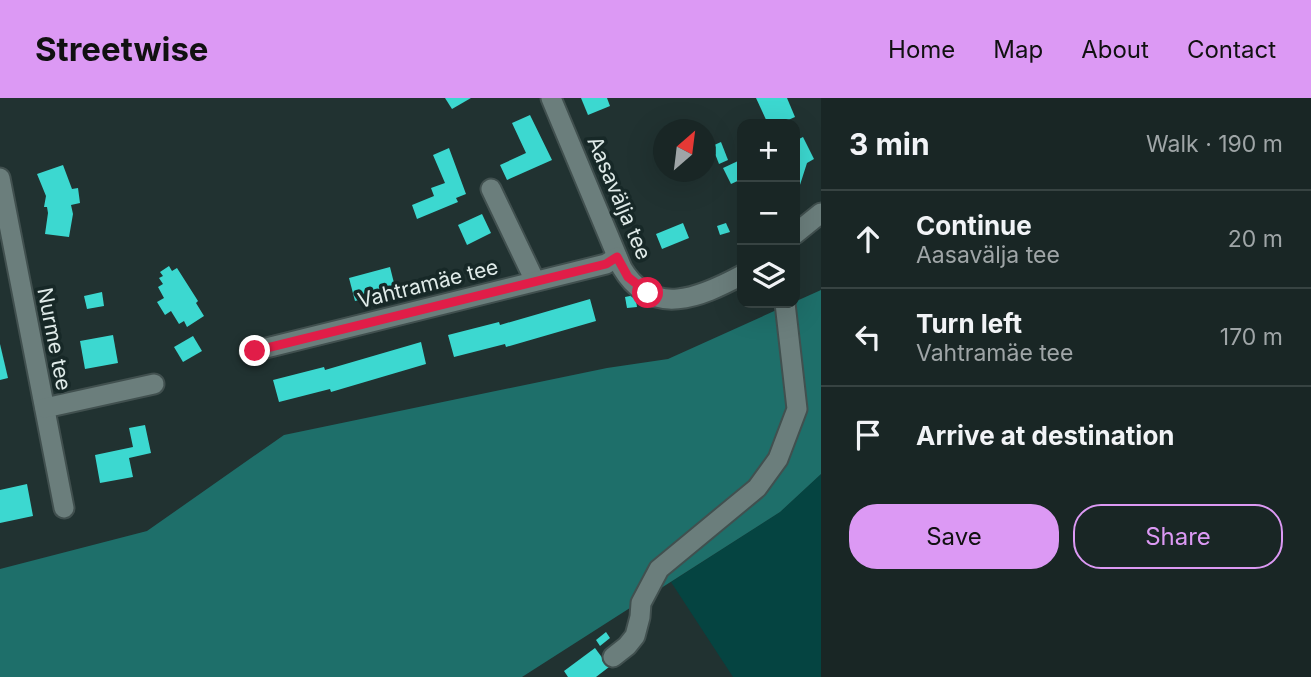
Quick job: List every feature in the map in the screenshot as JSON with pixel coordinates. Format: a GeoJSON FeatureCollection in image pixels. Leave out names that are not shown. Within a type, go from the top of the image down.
{"type":"FeatureCollection","features":[{"type":"Feature","properties":{"kind":"street","name":"Aasavälja tee"},"geometry":{"type":"LineString","coordinates":[[551,98],[565,126],[617,257],[628,277],[639,288],[663,298],[693,298],[737,278]]}},
{"type":"Feature","properties":{"kind":"street","name":"Nurme tee"},"geometry":{"type":"LineString","coordinates":[[0,178],[64,508]]}},
{"type":"Feature","properties":{"kind":"street"},"geometry":{"type":"LineString","coordinates":[[491,189],[535,281]]}},
{"type":"Feature","properties":{"kind":"street"},"geometry":{"type":"LineString","coordinates":[[800,230],[821,213]]}},
{"type":"Feature","properties":{"kind":"street","name":"Vahtramäe tee"},"geometry":{"type":"LineString","coordinates":[[250,352],[606,264],[617,257]]}},
{"type":"Feature","properties":{"kind":"street"},"geometry":{"type":"LineString","coordinates":[[612,657],[627,646],[635,635],[641,603],[659,569],[757,488],[778,459],[797,409],[786,308]]}},
{"type":"Feature","properties":{"kind":"street"},"geometry":{"type":"LineString","coordinates":[[45,408],[154,384]]}},
{"type":"Feature","properties":{"kind":"shaded area"},"geometry":{"type":"Polygon","coordinates":[[[821,290],[821,474],[780,512],[522,677],[0,677],[0,569],[147,531],[284,435],[607,368],[668,359],[781,308],[800,308],[800,299],[821,290]]]}},
{"type":"Feature","properties":{"kind":"shaded area"},"geometry":{"type":"Polygon","coordinates":[[[821,474],[821,677],[733,677],[671,582],[780,512],[821,474]]]}},
{"type":"Feature","properties":{"kind":"building"},"geometry":{"type":"Polygon","coordinates":[[[445,98],[471,98],[452,109],[445,98]]]}},
{"type":"Feature","properties":{"kind":"building"},"geometry":{"type":"Polygon","coordinates":[[[581,98],[607,98],[610,106],[588,115],[581,98]]]}},
{"type":"Feature","properties":{"kind":"building"},"geometry":{"type":"Polygon","coordinates":[[[756,98],[787,98],[795,117],[766,119],[756,98]]]}},
{"type":"Feature","properties":{"kind":"building"},"geometry":{"type":"Polygon","coordinates":[[[530,115],[552,160],[507,180],[500,165],[526,153],[512,123],[530,115]]]}},
{"type":"Feature","properties":{"kind":"building"},"geometry":{"type":"Polygon","coordinates":[[[803,137],[814,159],[807,163],[800,185],[800,182],[800,138],[803,137]]]}},
{"type":"Feature","properties":{"kind":"building"},"geometry":{"type":"Polygon","coordinates":[[[721,142],[728,160],[719,164],[716,156],[716,144],[721,142]]]}},
{"type":"Feature","properties":{"kind":"building"},"geometry":{"type":"Polygon","coordinates":[[[449,148],[466,194],[456,198],[458,202],[417,219],[412,205],[434,196],[431,188],[445,183],[433,155],[449,148]]]}},
{"type":"Feature","properties":{"kind":"building"},"geometry":{"type":"Polygon","coordinates":[[[737,161],[737,181],[731,184],[723,168],[737,161]]]}},
{"type":"Feature","properties":{"kind":"building"},"geometry":{"type":"Polygon","coordinates":[[[63,165],[72,189],[78,188],[80,203],[71,205],[73,214],[69,237],[45,234],[48,213],[47,207],[44,207],[46,196],[37,174],[63,165]]]}},
{"type":"Feature","properties":{"kind":"building"},"geometry":{"type":"Polygon","coordinates":[[[482,214],[491,233],[467,245],[458,225],[482,214]]]}},
{"type":"Feature","properties":{"kind":"building"},"geometry":{"type":"Polygon","coordinates":[[[683,223],[689,238],[662,249],[656,234],[683,223]]]}},
{"type":"Feature","properties":{"kind":"building"},"geometry":{"type":"Polygon","coordinates":[[[726,223],[730,232],[720,235],[717,226],[726,223]]]}},
{"type":"Feature","properties":{"kind":"building"},"geometry":{"type":"Polygon","coordinates":[[[169,266],[172,271],[177,268],[198,301],[196,303],[204,316],[187,327],[184,321],[179,324],[171,311],[165,315],[157,302],[164,298],[158,287],[163,284],[159,278],[163,276],[160,272],[169,266]]]}},
{"type":"Feature","properties":{"kind":"building"},"geometry":{"type":"Polygon","coordinates":[[[390,267],[396,291],[355,301],[349,278],[390,267]]]}},
{"type":"Feature","properties":{"kind":"building"},"geometry":{"type":"Polygon","coordinates":[[[102,292],[104,306],[87,309],[84,296],[102,292]]]}},
{"type":"Feature","properties":{"kind":"building"},"geometry":{"type":"Polygon","coordinates":[[[635,295],[637,307],[627,308],[625,297],[635,295]]]}},
{"type":"Feature","properties":{"kind":"building"},"geometry":{"type":"Polygon","coordinates":[[[590,299],[596,321],[506,347],[505,344],[454,357],[448,335],[499,322],[500,325],[590,299]]]}},
{"type":"Feature","properties":{"kind":"building"},"geometry":{"type":"Polygon","coordinates":[[[113,335],[118,363],[85,369],[80,341],[113,335]]]}},
{"type":"Feature","properties":{"kind":"building"},"geometry":{"type":"Polygon","coordinates":[[[193,336],[202,351],[183,362],[174,347],[193,336]]]}},
{"type":"Feature","properties":{"kind":"building"},"geometry":{"type":"Polygon","coordinates":[[[421,342],[426,364],[331,392],[330,389],[279,402],[273,380],[324,367],[325,370],[421,342]]]}},
{"type":"Feature","properties":{"kind":"building"},"geometry":{"type":"Polygon","coordinates":[[[0,344],[8,378],[0,380],[0,344]]]}},
{"type":"Feature","properties":{"kind":"building"},"geometry":{"type":"Polygon","coordinates":[[[145,425],[151,453],[129,458],[133,477],[100,483],[95,455],[133,447],[129,428],[145,425]]]}},
{"type":"Feature","properties":{"kind":"building"},"geometry":{"type":"Polygon","coordinates":[[[27,484],[33,516],[0,523],[0,490],[27,484]]]}},
{"type":"Feature","properties":{"kind":"building"},"geometry":{"type":"Polygon","coordinates":[[[606,632],[610,638],[600,646],[596,640],[606,632]]]}},
{"type":"Feature","properties":{"kind":"building"},"geometry":{"type":"Polygon","coordinates":[[[595,648],[609,667],[596,677],[568,677],[564,671],[595,648]]]}},
{"type":"Feature","properties":{"kind":"route"},"geometry":{"type":"LineString","coordinates":[[255,351],[606,264],[617,257],[628,277],[648,293]]}}]}
